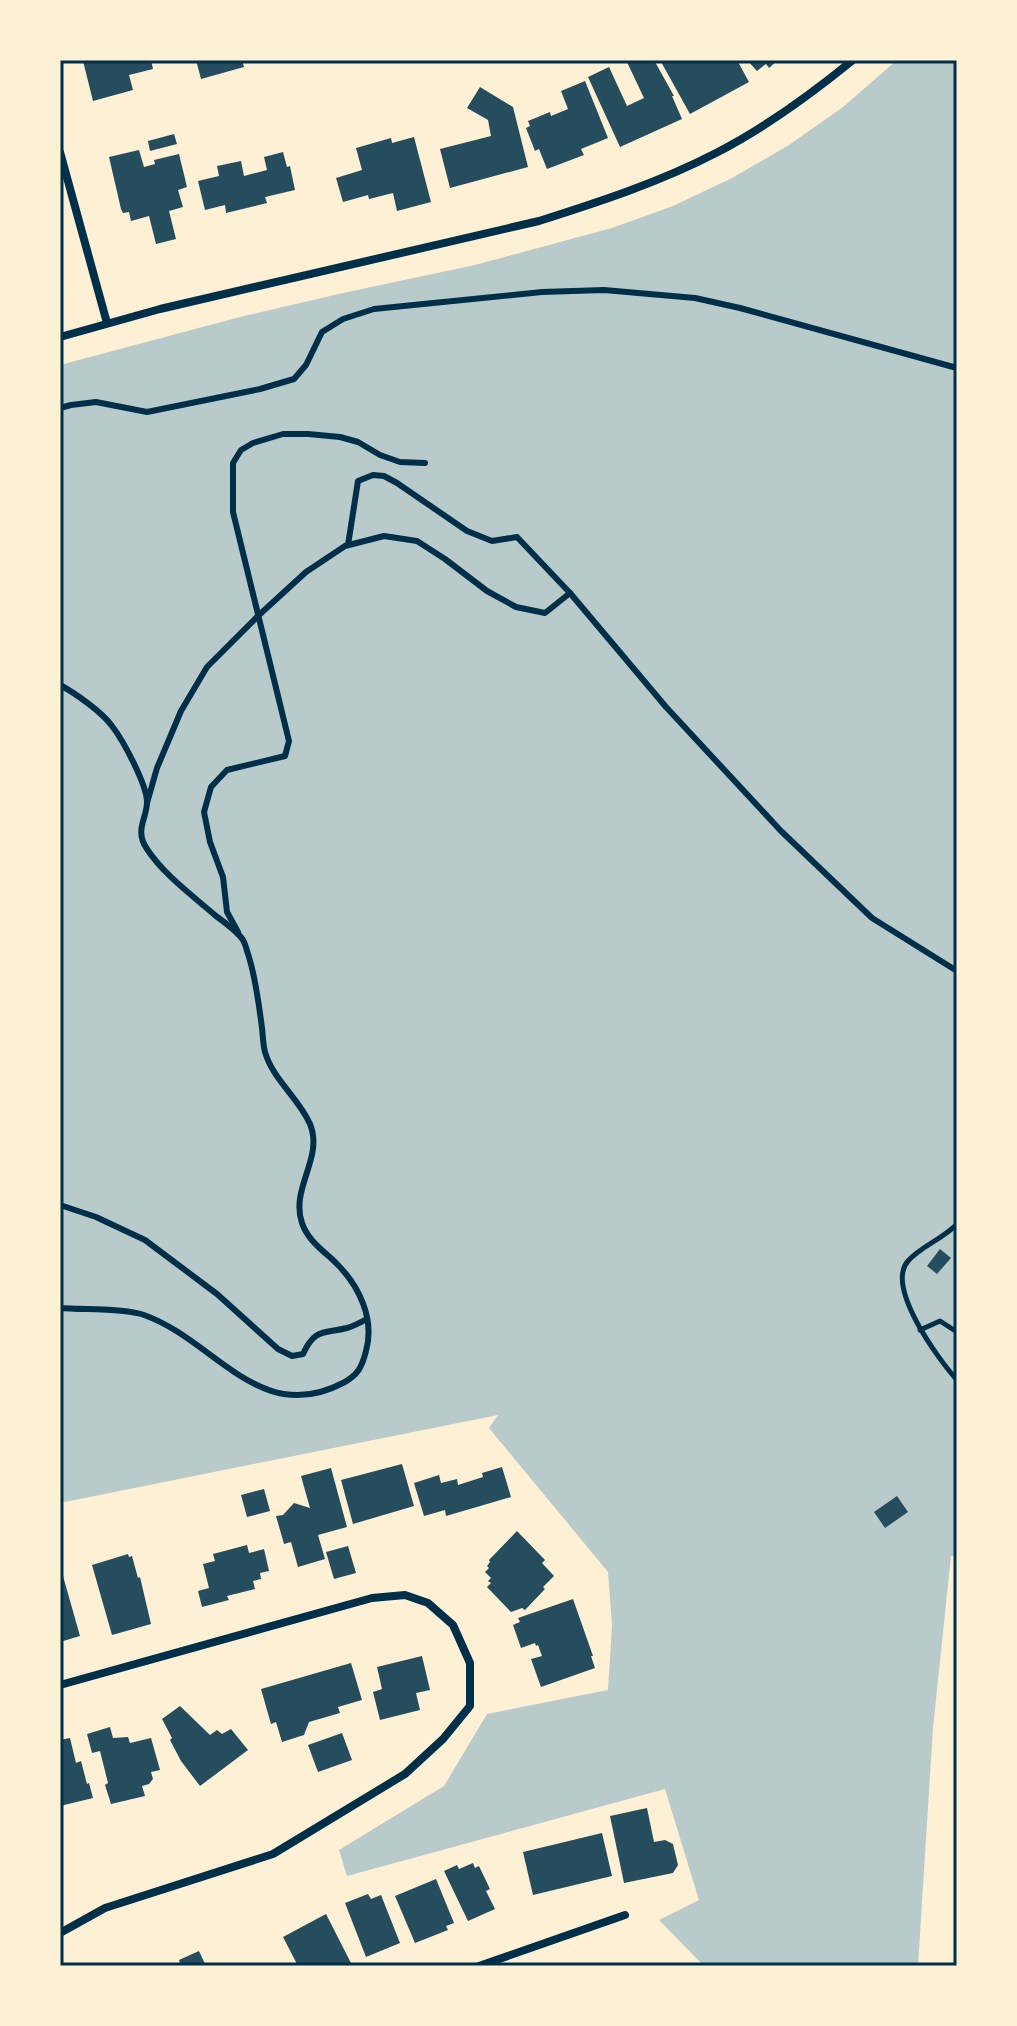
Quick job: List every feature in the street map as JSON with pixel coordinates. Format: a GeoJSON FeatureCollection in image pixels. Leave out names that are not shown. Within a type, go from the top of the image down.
{"type":"FeatureCollection","features":[{"type":"Feature","properties":{"kind":"street"},"geometry":{"type":"LineString","coordinates":[[60,337],[190,302],[539,221],[596,203],[662,178],[717,152],[777,117],[853,60]]}},
{"type":"Feature","properties":{"kind":"street"},"geometry":{"type":"LineString","coordinates":[[60,152],[107,323]]}},
{"type":"Feature","properties":{"kind":"street"},"geometry":{"type":"LineString","coordinates":[[60,1685],[372,1598],[405,1595],[428,1603],[453,1625],[470,1663],[470,1706],[443,1739],[405,1774],[273,1854],[105,1908],[60,1933]]}},
{"type":"Feature","properties":{"kind":"street"},"geometry":{"type":"LineString","coordinates":[[479,1966],[625,1915]]}},
{"type":"Feature","properties":{"kind":"lane"},"geometry":{"type":"LineString","coordinates":[[60,408],[96,402],[147,412],[260,389],[294,379],[313,354],[322,332],[343,319],[374,309],[542,292],[604,290],[695,298],[957,368]]}},
{"type":"Feature","properties":{"kind":"lane"},"geometry":{"type":"LineString","coordinates":[[60,1308],[142,1314],[175,1330],[259,1388],[287,1396],[320,1392],[344,1383],[360,1371],[368,1344],[362,1299],[351,1279],[315,1246],[302,1224],[299,1201],[303,1180],[311,1163],[313,1141],[310,1123],[265,1053],[251,963],[227,912],[223,877],[210,842],[204,812],[211,787],[227,770],[285,756],[289,741],[233,512],[233,463],[241,450],[283,434],[308,434],[358,442],[400,462],[425,463]]}},
{"type":"Feature","properties":{"kind":"lane"},"geometry":{"type":"LineString","coordinates":[[348,545],[358,481],[373,475],[384,476],[467,531],[492,541],[517,537],[570,593],[666,707],[781,831],[872,918],[957,971]]}},
{"type":"Feature","properties":{"kind":"lane"},"geometry":{"type":"LineString","coordinates":[[242,940],[163,868],[145,846],[140,826],[157,768],[207,667],[306,572],[348,545],[384,536],[417,541],[487,591],[516,607],[545,613],[570,593]]}},
{"type":"Feature","properties":{"kind":"lane"},"geometry":{"type":"LineString","coordinates":[[60,685],[112,725],[140,776],[147,803]]}},
{"type":"Feature","properties":{"kind":"lane"},"geometry":{"type":"LineString","coordinates":[[60,1205],[96,1217],[145,1240],[217,1294],[278,1349],[292,1356],[303,1354],[310,1339],[328,1330],[349,1327],[367,1319]]}},
{"type":"Feature","properties":{"kind":"path"},"geometry":{"type":"LineString","coordinates":[[957,1224],[908,1261],[902,1271],[904,1288],[920,1330],[957,1380]]}},
{"type":"Feature","properties":{"kind":"path"},"geometry":{"type":"LineString","coordinates":[[920,1330],[940,1321],[957,1332]]}},
{"type":"Feature","properties":{"kind":"shaded area"},"geometry":{"type":"Polygon","coordinates":[[[897,60],[957,60],[957,1555],[951,1556],[933,1728],[918,1966],[704,1966],[659,1920],[699,1900],[665,1789],[347,1876],[339,1850],[444,1786],[487,1714],[608,1690],[612,1625],[608,1572],[489,1428],[498,1415],[60,1503],[60,365],[240,317],[475,265],[612,228],[673,206],[732,178],[789,145],[843,107],[897,60]]]}},
{"type":"Feature","properties":{"kind":"building"},"geometry":{"type":"Polygon","coordinates":[[[151,60],[153,69],[129,75],[133,90],[93,101],[83,61],[151,60]]]}},
{"type":"Feature","properties":{"kind":"building"},"geometry":{"type":"Polygon","coordinates":[[[196,60],[242,60],[244,67],[201,79],[196,60]]]}},
{"type":"Feature","properties":{"kind":"building"},"geometry":{"type":"Polygon","coordinates":[[[626,60],[654,60],[674,96],[682,119],[620,147],[588,77],[609,67],[627,106],[644,98],[626,60]]]}},
{"type":"Feature","properties":{"kind":"building"},"geometry":{"type":"Polygon","coordinates":[[[660,60],[737,60],[749,82],[690,114],[660,60]]]}},
{"type":"Feature","properties":{"kind":"building"},"geometry":{"type":"Polygon","coordinates":[[[747,60],[778,60],[769,68],[766,64],[757,71],[747,60]]]}},
{"type":"Feature","properties":{"kind":"building"},"geometry":{"type":"Polygon","coordinates":[[[585,81],[608,138],[581,149],[584,155],[547,169],[539,149],[535,151],[526,128],[530,126],[528,121],[568,109],[561,91],[585,81]]]}},
{"type":"Feature","properties":{"kind":"building"},"geometry":{"type":"Polygon","coordinates":[[[480,87],[513,107],[528,167],[450,188],[440,149],[491,136],[488,120],[467,108],[480,87]]]}},
{"type":"Feature","properties":{"kind":"building"},"geometry":{"type":"Polygon","coordinates":[[[174,134],[177,144],[150,151],[148,141],[174,134]]]}},
{"type":"Feature","properties":{"kind":"building"},"geometry":{"type":"Polygon","coordinates":[[[414,137],[431,202],[397,211],[393,193],[369,199],[368,195],[343,202],[336,178],[362,170],[356,148],[391,138],[392,143],[414,137]]]}},
{"type":"Feature","properties":{"kind":"building"},"geometry":{"type":"Polygon","coordinates":[[[139,150],[144,167],[155,164],[154,160],[179,154],[187,187],[178,190],[183,207],[169,211],[176,239],[156,244],[149,216],[131,221],[129,212],[123,213],[121,209],[109,157],[139,150]]]}},
{"type":"Feature","properties":{"kind":"building"},"geometry":{"type":"Polygon","coordinates":[[[283,152],[287,167],[290,166],[295,190],[265,197],[267,203],[226,213],[225,205],[205,210],[198,181],[219,176],[217,166],[241,161],[244,176],[267,170],[264,157],[283,152]]]}},
{"type":"Feature","properties":{"kind":"building"},"geometry":{"type":"Polygon","coordinates":[[[940,1249],[951,1258],[937,1274],[927,1266],[940,1249]]]}},
{"type":"Feature","properties":{"kind":"building"},"geometry":{"type":"Polygon","coordinates":[[[402,1464],[414,1506],[353,1524],[341,1480],[402,1464]]]}},
{"type":"Feature","properties":{"kind":"building"},"geometry":{"type":"Polygon","coordinates":[[[502,1467],[511,1497],[446,1516],[445,1510],[424,1516],[414,1483],[439,1475],[441,1483],[457,1479],[458,1485],[502,1467]]]}},
{"type":"Feature","properties":{"kind":"building"},"geometry":{"type":"Polygon","coordinates":[[[331,1468],[347,1527],[318,1535],[325,1559],[298,1567],[291,1542],[284,1544],[276,1516],[283,1515],[294,1503],[310,1508],[301,1476],[331,1468]]]}},
{"type":"Feature","properties":{"kind":"building"},"geometry":{"type":"Polygon","coordinates":[[[264,1489],[270,1511],[247,1517],[241,1495],[264,1489]]]}},
{"type":"Feature","properties":{"kind":"building"},"geometry":{"type":"Polygon","coordinates":[[[897,1496],[908,1512],[885,1528],[874,1512],[897,1496]]]}},
{"type":"Feature","properties":{"kind":"building"},"geometry":{"type":"Polygon","coordinates":[[[517,1531],[545,1560],[542,1563],[554,1576],[525,1610],[522,1608],[511,1612],[487,1587],[491,1578],[485,1572],[489,1568],[489,1560],[517,1531]]]}},
{"type":"Feature","properties":{"kind":"building"},"geometry":{"type":"Polygon","coordinates":[[[247,1545],[249,1553],[264,1549],[269,1571],[260,1573],[261,1579],[253,1581],[255,1589],[202,1607],[198,1591],[209,1588],[203,1564],[215,1561],[213,1554],[247,1545]]]}},
{"type":"Feature","properties":{"kind":"building"},"geometry":{"type":"Polygon","coordinates":[[[348,1546],[356,1573],[334,1579],[326,1552],[348,1546]]]}},
{"type":"Feature","properties":{"kind":"building"},"geometry":{"type":"Polygon","coordinates":[[[128,1554],[132,1556],[140,1577],[151,1624],[112,1635],[92,1565],[128,1554]]]}},
{"type":"Feature","properties":{"kind":"building"},"geometry":{"type":"Polygon","coordinates":[[[60,1570],[80,1636],[60,1642],[60,1570]]]}},
{"type":"Feature","properties":{"kind":"building"},"geometry":{"type":"Polygon","coordinates":[[[573,1599],[595,1668],[541,1687],[531,1659],[542,1656],[538,1645],[535,1643],[521,1648],[513,1625],[520,1622],[518,1618],[573,1599]]]}},
{"type":"Feature","properties":{"kind":"building"},"geometry":{"type":"Polygon","coordinates":[[[422,1656],[430,1690],[416,1693],[420,1710],[380,1720],[373,1692],[382,1689],[377,1667],[422,1656]]]}},
{"type":"Feature","properties":{"kind":"building"},"geometry":{"type":"Polygon","coordinates":[[[351,1663],[362,1700],[338,1707],[340,1713],[309,1722],[304,1735],[282,1742],[276,1722],[271,1724],[261,1689],[351,1663]]]}},
{"type":"Feature","properties":{"kind":"building"},"geometry":{"type":"Polygon","coordinates":[[[180,1706],[210,1735],[217,1730],[222,1734],[231,1729],[248,1750],[200,1786],[181,1761],[162,1719],[180,1706]]]}},
{"type":"Feature","properties":{"kind":"building"},"geometry":{"type":"Polygon","coordinates":[[[110,1727],[113,1738],[128,1737],[130,1743],[151,1738],[160,1770],[151,1772],[153,1779],[142,1786],[145,1796],[111,1804],[100,1751],[92,1753],[87,1734],[110,1727]]]}},
{"type":"Feature","properties":{"kind":"building"},"geometry":{"type":"Polygon","coordinates":[[[342,1733],[352,1760],[318,1772],[308,1745],[342,1733]]]}},
{"type":"Feature","properties":{"kind":"building"},"geometry":{"type":"Polygon","coordinates":[[[70,1738],[76,1763],[81,1761],[93,1798],[60,1806],[60,1740],[70,1738]]]}},
{"type":"Feature","properties":{"kind":"building"},"geometry":{"type":"Polygon","coordinates":[[[647,1808],[654,1842],[665,1840],[673,1844],[678,1865],[673,1873],[624,1883],[610,1816],[647,1808]]]}},
{"type":"Feature","properties":{"kind":"building"},"geometry":{"type":"Polygon","coordinates":[[[602,1833],[612,1876],[533,1895],[523,1852],[602,1833]]]}},
{"type":"Feature","properties":{"kind":"building"},"geometry":{"type":"Polygon","coordinates":[[[473,1863],[475,1868],[479,1866],[490,1889],[486,1891],[495,1909],[468,1921],[444,1871],[473,1863]]]}},
{"type":"Feature","properties":{"kind":"building"},"geometry":{"type":"Polygon","coordinates":[[[436,1879],[454,1923],[446,1926],[448,1930],[415,1943],[395,1896],[436,1879]]]}},
{"type":"Feature","properties":{"kind":"building"},"geometry":{"type":"Polygon","coordinates":[[[368,1894],[371,1899],[381,1895],[400,1943],[366,1957],[345,1903],[368,1894]]]}},
{"type":"Feature","properties":{"kind":"building"},"geometry":{"type":"Polygon","coordinates":[[[326,1914],[352,1965],[298,1966],[283,1937],[326,1914]]]}},
{"type":"Feature","properties":{"kind":"building"},"geometry":{"type":"Polygon","coordinates":[[[199,1951],[206,1966],[181,1966],[179,1960],[199,1951]]]}}]}
